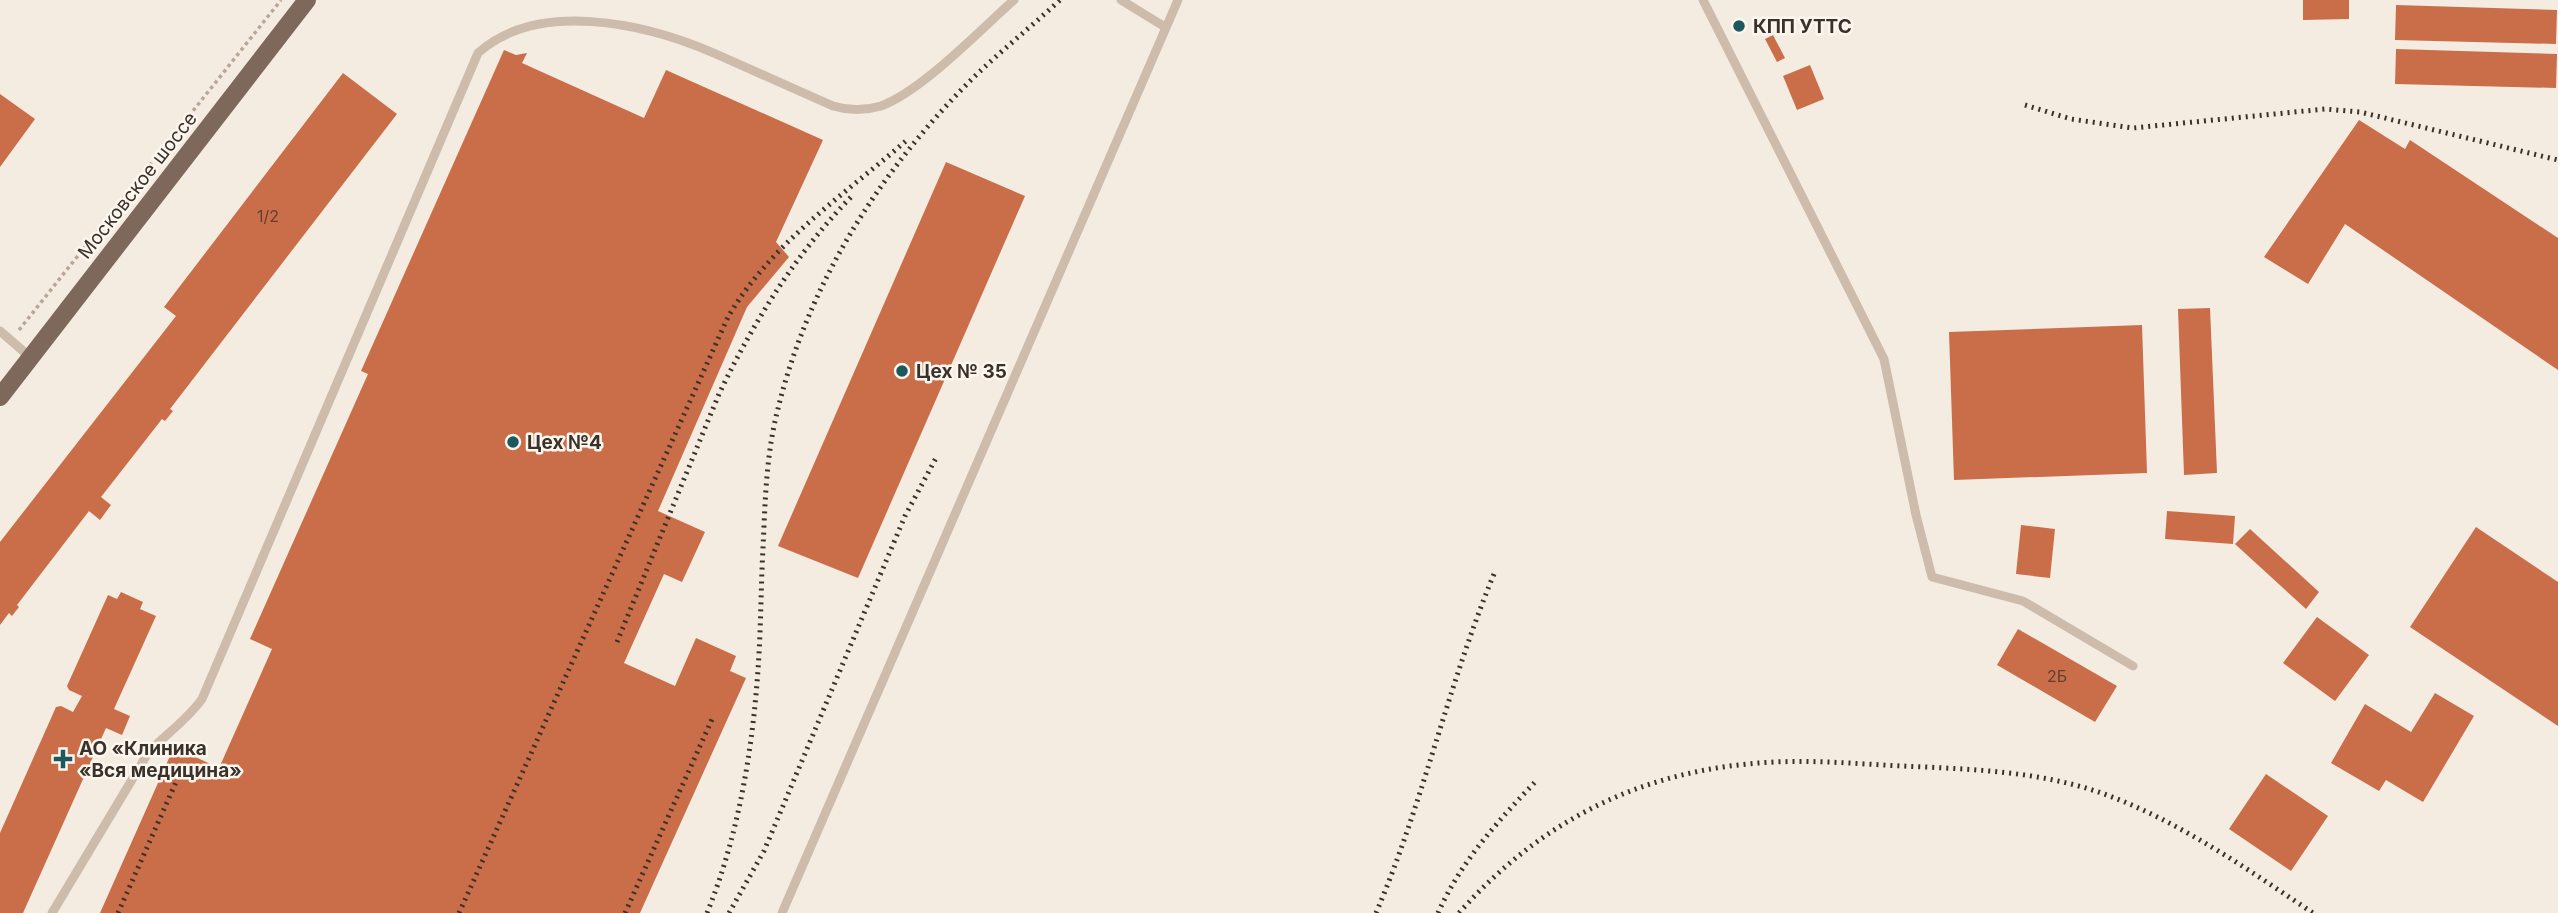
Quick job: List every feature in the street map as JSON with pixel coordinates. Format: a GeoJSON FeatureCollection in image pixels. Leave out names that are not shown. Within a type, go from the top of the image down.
{"type":"FeatureCollection","features":[{"type":"Feature","properties":{"kind":"main road","name":"Московское шоссе"},"geometry":{"type":"LineString","coordinates":[[0,397],[307,0]]}},
{"type":"Feature","properties":{"kind":"lane"},"geometry":{"type":"LineString","coordinates":[[626,16],[833,106],[859,111],[885,104],[911,89],[1014,0]]}},
{"type":"Feature","properties":{"kind":"lane"},"geometry":{"type":"LineString","coordinates":[[1121,0],[1165,27]]}},
{"type":"Feature","properties":{"kind":"lane"},"geometry":{"type":"LineString","coordinates":[[782,913],[1178,0]]}},
{"type":"Feature","properties":{"kind":"lane"},"geometry":{"type":"LineString","coordinates":[[1703,0],[1884,359],[1916,515],[1932,577],[2023,601],[2133,666]]}},
{"type":"Feature","properties":{"kind":"lane"},"geometry":{"type":"LineString","coordinates":[[52,913],[148,753],[163,736],[191,714],[202,699],[478,53],[490,36],[503,25]]}},
{"type":"Feature","properties":{"kind":"lane"},"geometry":{"type":"LineString","coordinates":[[0,331],[30,357]]}},
{"type":"Feature","properties":{"kind":"path"},"geometry":{"type":"LineString","coordinates":[[11,341],[281,0]]}},
{"type":"Feature","properties":{"kind":"building"},"geometry":{"type":"Polygon","coordinates":[[[2303,0],[2349,0],[2349,19],[2303,20],[2303,0]]]}},
{"type":"Feature","properties":{"kind":"building"},"geometry":{"type":"Polygon","coordinates":[[[2396,5],[2557,10],[2556,44],[2395,40],[2396,5]]]}},
{"type":"Feature","properties":{"kind":"building","name":"КПП УТТС"},"geometry":{"type":"Polygon","coordinates":[[[1740,19],[1745,29],[1738,32],[1733,22],[1740,19]]]}},
{"type":"Feature","properties":{"kind":"building"},"geometry":{"type":"Polygon","coordinates":[[[1773,35],[1785,58],[1777,62],[1765,39],[1773,35]]]}},
{"type":"Feature","properties":{"kind":"building"},"geometry":{"type":"Polygon","coordinates":[[[2396,49],[2557,54],[2556,88],[2395,84],[2396,49]]]}},
{"type":"Feature","properties":{"kind":"building","name":"Цех №4"},"geometry":{"type":"Polygon","coordinates":[[[504,50],[516,55],[527,53],[522,63],[644,118],[666,70],[823,140],[776,242],[789,257],[747,307],[658,511],[705,532],[682,582],[664,574],[624,663],[675,686],[696,638],[736,656],[730,671],[746,678],[640,913],[100,913],[174,747],[219,768],[272,649],[250,639],[368,374],[361,371],[504,50]]]}},
{"type":"Feature","properties":{"kind":"building"},"geometry":{"type":"Polygon","coordinates":[[[1810,65],[1824,99],[1797,110],[1783,76],[1810,65]]]}},
{"type":"Feature","properties":{"kind":"building"},"geometry":{"type":"Polygon","coordinates":[[[343,73],[397,114],[170,409],[173,411],[165,421],[162,419],[101,497],[111,505],[100,520],[89,511],[17,605],[19,607],[12,616],[9,613],[0,625],[0,542],[176,316],[164,307],[343,73]]]}},
{"type":"Feature","properties":{"kind":"building"},"geometry":{"type":"Polygon","coordinates":[[[0,94],[35,119],[0,167],[0,94]]]}},
{"type":"Feature","properties":{"kind":"building"},"geometry":{"type":"Polygon","coordinates":[[[2359,120],[2405,149],[2410,140],[2558,238],[2558,370],[2345,224],[2308,284],[2264,257],[2359,120]]]}},
{"type":"Feature","properties":{"kind":"building","name":"Цех № 35"},"geometry":{"type":"Polygon","coordinates":[[[946,162],[1025,196],[858,578],[778,546],[946,162]]]}},
{"type":"Feature","properties":{"kind":"building"},"geometry":{"type":"Polygon","coordinates":[[[2210,308],[2217,473],[2184,475],[2178,309],[2210,308]]]}},
{"type":"Feature","properties":{"kind":"building"},"geometry":{"type":"Polygon","coordinates":[[[2142,325],[2147,473],[1954,480],[1949,332],[2142,325]]]}},
{"type":"Feature","properties":{"kind":"building"},"geometry":{"type":"Polygon","coordinates":[[[2167,511],[2235,516],[2233,544],[2165,539],[2167,511]]]}},
{"type":"Feature","properties":{"kind":"building"},"geometry":{"type":"Polygon","coordinates":[[[2021,525],[2055,529],[2050,578],[2016,574],[2021,525]]]}},
{"type":"Feature","properties":{"kind":"building"},"geometry":{"type":"Polygon","coordinates":[[[2476,527],[2558,582],[2558,726],[2410,627],[2476,527]]]}},
{"type":"Feature","properties":{"kind":"building"},"geometry":{"type":"Polygon","coordinates":[[[2250,529],[2319,592],[2306,609],[2235,544],[2250,529]]]}},
{"type":"Feature","properties":{"kind":"building","name":"АО «Клиника «Вся медицина»"},"geometry":{"type":"Polygon","coordinates":[[[121,592],[143,602],[140,609],[156,616],[114,709],[130,716],[122,735],[106,728],[23,913],[0,913],[0,833],[56,707],[61,706],[73,712],[82,696],[69,690],[67,686],[108,595],[117,599],[121,592]]]}},
{"type":"Feature","properties":{"kind":"building"},"geometry":{"type":"Polygon","coordinates":[[[2317,617],[2369,655],[2335,701],[2283,663],[2317,617]]]}},
{"type":"Feature","properties":{"kind":"building"},"geometry":{"type":"Polygon","coordinates":[[[2018,629],[2117,686],[2095,722],[1997,665],[2018,629]]]}},
{"type":"Feature","properties":{"kind":"building"},"geometry":{"type":"Polygon","coordinates":[[[2435,693],[2474,716],[2423,802],[2386,780],[2379,791],[2331,763],[2365,704],[2411,732],[2435,693]]]}},
{"type":"Feature","properties":{"kind":"building"},"geometry":{"type":"Polygon","coordinates":[[[2266,774],[2328,816],[2291,871],[2229,829],[2266,774]]]}},
{"type":"Feature","properties":{"kind":"railway"},"geometry":{"type":"LineString","coordinates":[[707,913],[719,882],[744,786],[759,654],[765,499],[770,449],[789,369],[806,323],[849,236],[904,155],[969,82],[1060,0]]}},
{"type":"Feature","properties":{"kind":"railway"},"geometry":{"type":"LineString","coordinates":[[2025,105],[2071,119],[2133,128],[2325,109],[2360,112],[2558,160]]}},
{"type":"Feature","properties":{"kind":"railway"},"geometry":{"type":"LineString","coordinates":[[459,913],[728,317],[746,290],[787,243],[907,140]]}},
{"type":"Feature","properties":{"kind":"railway"},"geometry":{"type":"LineString","coordinates":[[617,642],[732,367],[777,290],[812,242],[851,197]]}},
{"type":"Feature","properties":{"kind":"railway"},"geometry":{"type":"LineString","coordinates":[[729,913],[764,851],[905,516],[936,458]]}},
{"type":"Feature","properties":{"kind":"railway"},"geometry":{"type":"LineString","coordinates":[[1376,913],[1408,829],[1463,658],[1494,574]]}},
{"type":"Feature","properties":{"kind":"railway"},"geometry":{"type":"LineString","coordinates":[[625,913],[713,717]]}},
{"type":"Feature","properties":{"kind":"railway"},"geometry":{"type":"LineString","coordinates":[[1459,913],[1492,879],[1526,850],[1601,804],[1641,787],[1684,775],[1728,766],[1775,762],[1839,762],[1980,770],[2032,776],[2082,787],[2135,806],[2188,833],[2313,913]]}},
{"type":"Feature","properties":{"kind":"railway"},"geometry":{"type":"LineString","coordinates":[[118,913],[180,773]]}},
{"type":"Feature","properties":{"kind":"railway"},"geometry":{"type":"LineString","coordinates":[[1438,913],[1469,859],[1537,780]]}},
{"type":"Feature","properties":{"kind":"place","name":"КПП УТТС"},"geometry":{"type":"Point","coordinates":[1739,26]}},
{"type":"Feature","properties":{"kind":"place","name":"Цех № 35"},"geometry":{"type":"Point","coordinates":[902,371]}},
{"type":"Feature","properties":{"kind":"place","name":"Цех №4"},"geometry":{"type":"Point","coordinates":[513,442]}},
{"type":"Feature","properties":{"kind":"place","name":"АО «Клиника «Вся медицина»"},"geometry":{"type":"Point","coordinates":[63,759]}}]}
